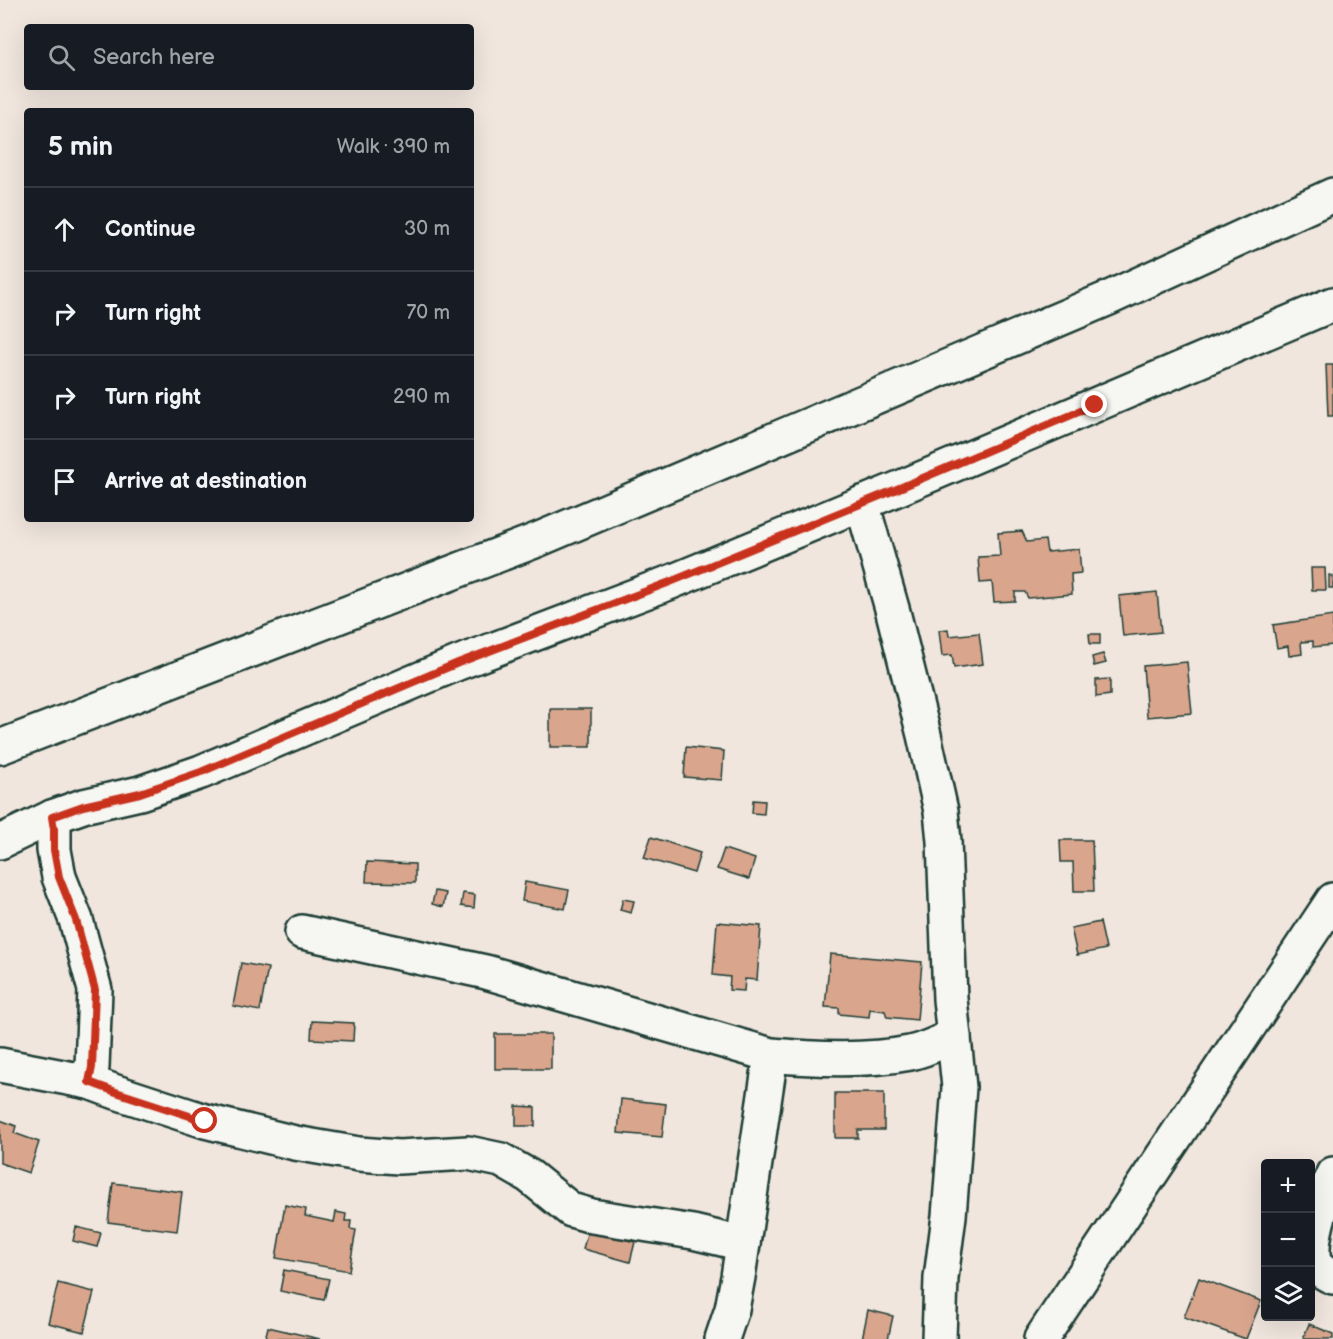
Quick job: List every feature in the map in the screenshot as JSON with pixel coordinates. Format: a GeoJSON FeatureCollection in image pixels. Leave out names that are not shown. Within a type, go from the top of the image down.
{"type":"FeatureCollection","features":[{"type":"Feature","properties":{"kind":"street"},"geometry":{"type":"LineString","coordinates":[[0,747],[537,540],[1109,298],[1333,195]]}},
{"type":"Feature","properties":{"kind":"street"},"geometry":{"type":"LineString","coordinates":[[0,842],[52,817],[83,806],[140,793],[201,772],[458,663],[670,582],[862,503],[1333,304]]}},
{"type":"Feature","properties":{"kind":"street"},"geometry":{"type":"LineString","coordinates":[[862,503],[893,612],[941,812],[948,912],[950,999],[959,1087],[949,1216],[940,1278],[939,1339]]}},
{"type":"Feature","properties":{"kind":"street"},"geometry":{"type":"LineString","coordinates":[[52,817],[54,850],[59,877],[76,920],[95,990],[93,1057],[89,1082]]}},
{"type":"Feature","properties":{"kind":"street"},"geometry":{"type":"LineString","coordinates":[[1041,1339],[1333,900]]}},
{"type":"Feature","properties":{"kind":"street"},"geometry":{"type":"LineString","coordinates":[[302,932],[486,972],[771,1055],[804,1058],[892,1055],[911,1053],[954,1036]]}},
{"type":"Feature","properties":{"kind":"street"},"geometry":{"type":"LineString","coordinates":[[722,1339],[732,1309],[771,1055]]}},
{"type":"Feature","properties":{"kind":"street"},"geometry":{"type":"LineString","coordinates":[[0,1065],[89,1082],[205,1121],[295,1143],[359,1154],[399,1157],[468,1153],[501,1161],[529,1176],[571,1210],[592,1216],[693,1232],[743,1244]]}},
{"type":"Feature","properties":{"kind":"street"},"geometry":{"type":"LineString","coordinates":[[1333,1174],[1318,1216],[1313,1253],[1317,1266],[1333,1278]]}},
{"type":"Feature","properties":{"kind":"building"},"geometry":{"type":"Polygon","coordinates":[[[1326,365],[1333,365],[1333,416],[1328,416],[1326,365]]]}},
{"type":"Feature","properties":{"kind":"building"},"geometry":{"type":"Polygon","coordinates":[[[1022,531],[1027,542],[1045,540],[1047,552],[1079,549],[1081,573],[1071,574],[1072,594],[1028,598],[1025,592],[1015,592],[1015,601],[994,602],[992,582],[980,583],[978,557],[1000,556],[998,533],[1022,531]]]}},
{"type":"Feature","properties":{"kind":"building"},"geometry":{"type":"Polygon","coordinates":[[[1311,568],[1325,568],[1326,590],[1312,590],[1311,568]]]}},
{"type":"Feature","properties":{"kind":"building"},"geometry":{"type":"Polygon","coordinates":[[[1329,575],[1333,576],[1333,588],[1329,588],[1329,575]]]}},
{"type":"Feature","properties":{"kind":"building"},"geometry":{"type":"Polygon","coordinates":[[[1157,592],[1161,632],[1123,636],[1119,596],[1157,592]]]}},
{"type":"Feature","properties":{"kind":"building"},"geometry":{"type":"Polygon","coordinates":[[[1333,616],[1333,645],[1313,647],[1313,641],[1301,642],[1302,654],[1289,656],[1288,646],[1277,648],[1273,625],[1333,616]]]}},
{"type":"Feature","properties":{"kind":"building"},"geometry":{"type":"Polygon","coordinates":[[[948,629],[949,636],[979,633],[983,664],[954,668],[952,655],[942,656],[939,630],[948,629]]]}},
{"type":"Feature","properties":{"kind":"building"},"geometry":{"type":"Polygon","coordinates":[[[1089,634],[1100,634],[1100,644],[1090,644],[1089,634]]]}},
{"type":"Feature","properties":{"kind":"building"},"geometry":{"type":"Polygon","coordinates":[[[1103,654],[1106,663],[1094,666],[1092,657],[1103,654]]]}},
{"type":"Feature","properties":{"kind":"building"},"geometry":{"type":"Polygon","coordinates":[[[1187,662],[1192,713],[1147,717],[1143,666],[1187,662]]]}},
{"type":"Feature","properties":{"kind":"building"},"geometry":{"type":"Polygon","coordinates":[[[1110,679],[1110,695],[1096,697],[1096,680],[1110,679]]]}},
{"type":"Feature","properties":{"kind":"building"},"geometry":{"type":"Polygon","coordinates":[[[550,709],[591,709],[591,747],[550,747],[550,709]]]}},
{"type":"Feature","properties":{"kind":"building"},"geometry":{"type":"Polygon","coordinates":[[[686,747],[724,751],[722,780],[684,777],[686,747]]]}},
{"type":"Feature","properties":{"kind":"building"},"geometry":{"type":"Polygon","coordinates":[[[753,800],[765,801],[764,814],[752,813],[753,800]]]}},
{"type":"Feature","properties":{"kind":"building"},"geometry":{"type":"Polygon","coordinates":[[[651,837],[700,853],[694,873],[644,858],[651,837]]]}},
{"type":"Feature","properties":{"kind":"building"},"geometry":{"type":"Polygon","coordinates":[[[1060,840],[1092,840],[1094,891],[1074,891],[1073,862],[1061,862],[1060,840]]]}},
{"type":"Feature","properties":{"kind":"building"},"geometry":{"type":"Polygon","coordinates":[[[724,849],[755,859],[749,879],[717,869],[724,849]]]}},
{"type":"Feature","properties":{"kind":"building"},"geometry":{"type":"Polygon","coordinates":[[[367,862],[415,864],[415,883],[366,882],[367,862]]]}},
{"type":"Feature","properties":{"kind":"building"},"geometry":{"type":"Polygon","coordinates":[[[525,882],[569,890],[565,909],[522,901],[525,882]]]}},
{"type":"Feature","properties":{"kind":"building"},"geometry":{"type":"Polygon","coordinates":[[[435,891],[446,893],[443,907],[432,904],[435,891]]]}},
{"type":"Feature","properties":{"kind":"building"},"geometry":{"type":"Polygon","coordinates":[[[463,893],[475,895],[474,908],[461,906],[463,893]]]}},
{"type":"Feature","properties":{"kind":"building"},"geometry":{"type":"Polygon","coordinates":[[[623,899],[634,901],[631,913],[620,910],[623,899]]]}},
{"type":"Feature","properties":{"kind":"building"},"geometry":{"type":"Polygon","coordinates":[[[717,922],[761,926],[757,980],[745,979],[744,991],[729,990],[730,977],[713,975],[717,922]]]}},
{"type":"Feature","properties":{"kind":"building"},"geometry":{"type":"Polygon","coordinates":[[[1100,922],[1106,949],[1077,955],[1071,928],[1100,922]]]}},
{"type":"Feature","properties":{"kind":"building"},"geometry":{"type":"Polygon","coordinates":[[[830,954],[922,962],[917,1020],[887,1017],[885,1011],[870,1009],[869,1017],[839,1014],[839,1008],[825,1007],[830,954]]]}},
{"type":"Feature","properties":{"kind":"building"},"geometry":{"type":"Polygon","coordinates":[[[241,963],[268,968],[260,1011],[233,1006],[241,963]]]}},
{"type":"Feature","properties":{"kind":"building"},"geometry":{"type":"Polygon","coordinates":[[[312,1021],[354,1023],[353,1041],[311,1039],[312,1021]]]}},
{"type":"Feature","properties":{"kind":"building"},"geometry":{"type":"Polygon","coordinates":[[[495,1034],[551,1034],[551,1069],[495,1069],[495,1034]]]}},
{"type":"Feature","properties":{"kind":"building"},"geometry":{"type":"Polygon","coordinates":[[[835,1093],[884,1093],[884,1130],[858,1130],[858,1138],[835,1138],[835,1093]]]}},
{"type":"Feature","properties":{"kind":"building"},"geometry":{"type":"Polygon","coordinates":[[[621,1099],[666,1104],[662,1137],[618,1133],[621,1099]]]}},
{"type":"Feature","properties":{"kind":"building"},"geometry":{"type":"Polygon","coordinates":[[[516,1106],[535,1107],[535,1126],[516,1126],[516,1106]]]}},
{"type":"Feature","properties":{"kind":"building"},"geometry":{"type":"Polygon","coordinates":[[[0,1120],[16,1126],[14,1133],[39,1142],[29,1173],[0,1163],[0,1120]]]}},
{"type":"Feature","properties":{"kind":"building"},"geometry":{"type":"Polygon","coordinates":[[[113,1183],[182,1192],[177,1231],[108,1222],[113,1183]]]}},
{"type":"Feature","properties":{"kind":"building"},"geometry":{"type":"Polygon","coordinates":[[[285,1205],[306,1209],[305,1216],[334,1222],[336,1212],[346,1214],[345,1221],[351,1221],[350,1229],[356,1230],[349,1271],[276,1258],[285,1205]]]}},
{"type":"Feature","properties":{"kind":"building"},"geometry":{"type":"Polygon","coordinates":[[[76,1227],[101,1233],[97,1247],[73,1241],[76,1227]]]}},
{"type":"Feature","properties":{"kind":"building"},"geometry":{"type":"Polygon","coordinates":[[[588,1230],[635,1242],[630,1262],[583,1249],[588,1230]]]}},
{"type":"Feature","properties":{"kind":"building"},"geometry":{"type":"Polygon","coordinates":[[[284,1270],[329,1279],[324,1300],[280,1291],[284,1270]]]}},
{"type":"Feature","properties":{"kind":"building"},"geometry":{"type":"Polygon","coordinates":[[[1199,1278],[1261,1301],[1246,1339],[1184,1317],[1199,1278]]]}},
{"type":"Feature","properties":{"kind":"building"},"geometry":{"type":"Polygon","coordinates":[[[58,1283],[94,1292],[84,1332],[48,1323],[58,1283]]]}},
{"type":"Feature","properties":{"kind":"building"},"geometry":{"type":"Polygon","coordinates":[[[868,1310],[893,1316],[888,1339],[862,1339],[868,1310]]]}},
{"type":"Feature","properties":{"kind":"building"},"geometry":{"type":"Polygon","coordinates":[[[1309,1324],[1333,1334],[1333,1339],[1303,1339],[1309,1324]]]}},
{"type":"Feature","properties":{"kind":"building"},"geometry":{"type":"Polygon","coordinates":[[[268,1327],[320,1339],[265,1339],[268,1327]]]}},
{"type":"Feature","properties":{"kind":"route"},"geometry":{"type":"LineString","coordinates":[[205,1121],[89,1082],[92,1067],[95,990],[90,964],[76,920],[59,877],[54,850],[52,817],[83,806],[140,793],[201,772],[458,663],[670,582],[1095,405]]}}]}
